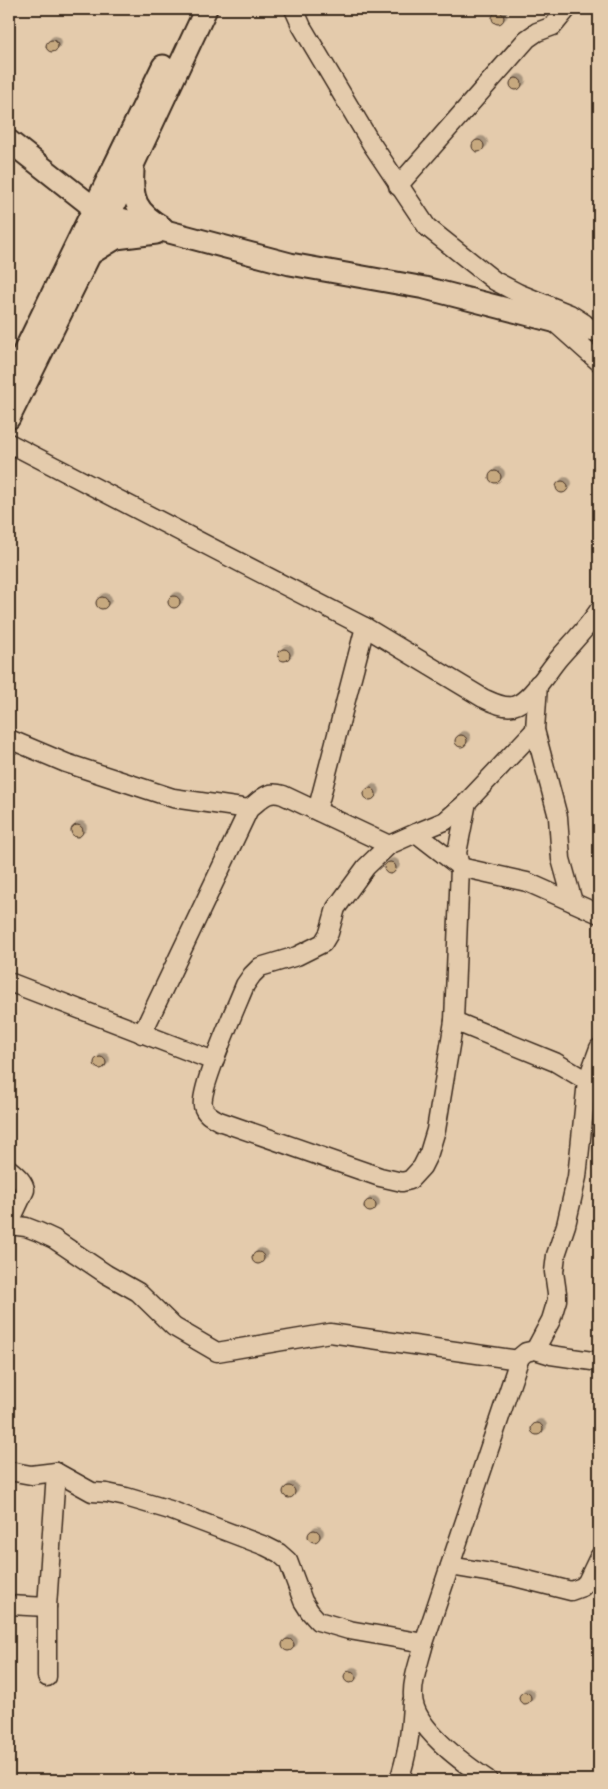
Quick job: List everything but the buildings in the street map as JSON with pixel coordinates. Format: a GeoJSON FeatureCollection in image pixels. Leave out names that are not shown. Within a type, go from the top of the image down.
{"type":"FeatureCollection","features":[{"type":"Feature","properties":{"kind":"street"},"geometry":{"type":"LineString","coordinates":[[9,383],[101,212],[192,9]]}},
{"type":"Feature","properties":{"kind":"street"},"geometry":{"type":"LineString","coordinates":[[9,418],[90,254],[101,212],[133,165],[206,9]]}},
{"type":"Feature","properties":{"kind":"street"},"geometry":{"type":"LineString","coordinates":[[294,9],[302,27],[347,103],[398,186],[427,227],[495,281],[518,293],[570,314],[595,330]]}},
{"type":"Feature","properties":{"kind":"street"},"geometry":{"type":"LineString","coordinates":[[398,186],[527,39],[537,32],[553,26],[567,9]]}},
{"type":"Feature","properties":{"kind":"street"},"geometry":{"type":"LineString","coordinates":[[9,141],[101,212],[290,264],[425,288],[595,330]]}},
{"type":"Feature","properties":{"kind":"street"},"geometry":{"type":"LineString","coordinates":[[133,165],[133,192],[141,211],[150,220],[171,232]]}},
{"type":"Feature","properties":{"kind":"street"},"geometry":{"type":"LineString","coordinates":[[90,254],[116,238],[171,232]]}},
{"type":"Feature","properties":{"kind":"street"},"geometry":{"type":"LineString","coordinates":[[553,321],[599,362]]}},
{"type":"Feature","properties":{"kind":"street"},"geometry":{"type":"LineString","coordinates":[[9,443],[365,627],[483,698],[498,705],[513,706],[528,696],[558,659],[588,627],[599,610]]}},
{"type":"Feature","properties":{"kind":"street"},"geometry":{"type":"LineString","coordinates":[[317,810],[365,627]]}},
{"type":"Feature","properties":{"kind":"street"},"geometry":{"type":"LineString","coordinates":[[538,684],[535,730],[558,817],[561,859],[573,902]]}},
{"type":"Feature","properties":{"kind":"street"},"geometry":{"type":"LineString","coordinates":[[467,802],[457,853],[460,866],[454,1021],[436,1130],[429,1152],[417,1174],[410,1180],[402,1182],[392,1181],[219,1121],[210,1116],[204,1110],[202,1104],[214,1060],[245,985],[252,975],[260,967],[286,960],[323,943],[329,934],[336,908],[366,867],[390,845],[444,821],[467,802],[535,730]]}},
{"type":"Feature","properties":{"kind":"street"},"geometry":{"type":"LineString","coordinates":[[9,739],[66,763],[173,798],[250,809]]}},
{"type":"Feature","properties":{"kind":"street"},"geometry":{"type":"LineString","coordinates":[[142,1034],[250,809],[267,794],[274,792],[390,845]]}},
{"type":"Feature","properties":{"kind":"street"},"geometry":{"type":"LineString","coordinates":[[416,833],[460,866],[527,882],[599,914]]}},
{"type":"Feature","properties":{"kind":"street"},"geometry":{"type":"LineString","coordinates":[[9,982],[214,1060]]}},
{"type":"Feature","properties":{"kind":"street"},"geometry":{"type":"LineString","coordinates":[[454,1021],[555,1062],[586,1081]]}},
{"type":"Feature","properties":{"kind":"street"},"geometry":{"type":"LineString","coordinates":[[535,1350],[551,1320],[557,1300],[554,1272],[556,1255],[566,1225],[577,1177],[586,1081],[599,1048]]}},
{"type":"Feature","properties":{"kind":"street"},"geometry":{"type":"LineString","coordinates":[[9,1169],[21,1180],[25,1190],[9,1225],[39,1232],[54,1240],[138,1292],[174,1327],[217,1352],[330,1334],[519,1360]]}},
{"type":"Feature","properties":{"kind":"street"},"geometry":{"type":"LineString","coordinates":[[399,1780],[410,1740],[414,1681],[424,1643],[519,1360],[523,1354],[535,1350],[552,1355],[599,1362]]}},
{"type":"Feature","properties":{"kind":"street"},"geometry":{"type":"LineString","coordinates":[[9,1471],[31,1475],[56,1472],[92,1492],[126,1497],[170,1510],[279,1552],[288,1561],[303,1600],[318,1621],[349,1630],[424,1643]]}},
{"type":"Feature","properties":{"kind":"street"},"geometry":{"type":"LineString","coordinates":[[47,1677],[47,1607],[56,1472]]}},
{"type":"Feature","properties":{"kind":"street"},"geometry":{"type":"LineString","coordinates":[[450,1566],[515,1577],[571,1591],[582,1587],[587,1582],[599,1556]]}},
{"type":"Feature","properties":{"kind":"street"},"geometry":{"type":"LineString","coordinates":[[9,1605],[47,1607]]}},
{"type":"Feature","properties":{"kind":"street"},"geometry":{"type":"LineString","coordinates":[[412,1697],[422,1720],[434,1736],[458,1758],[488,1780]]}}]}
